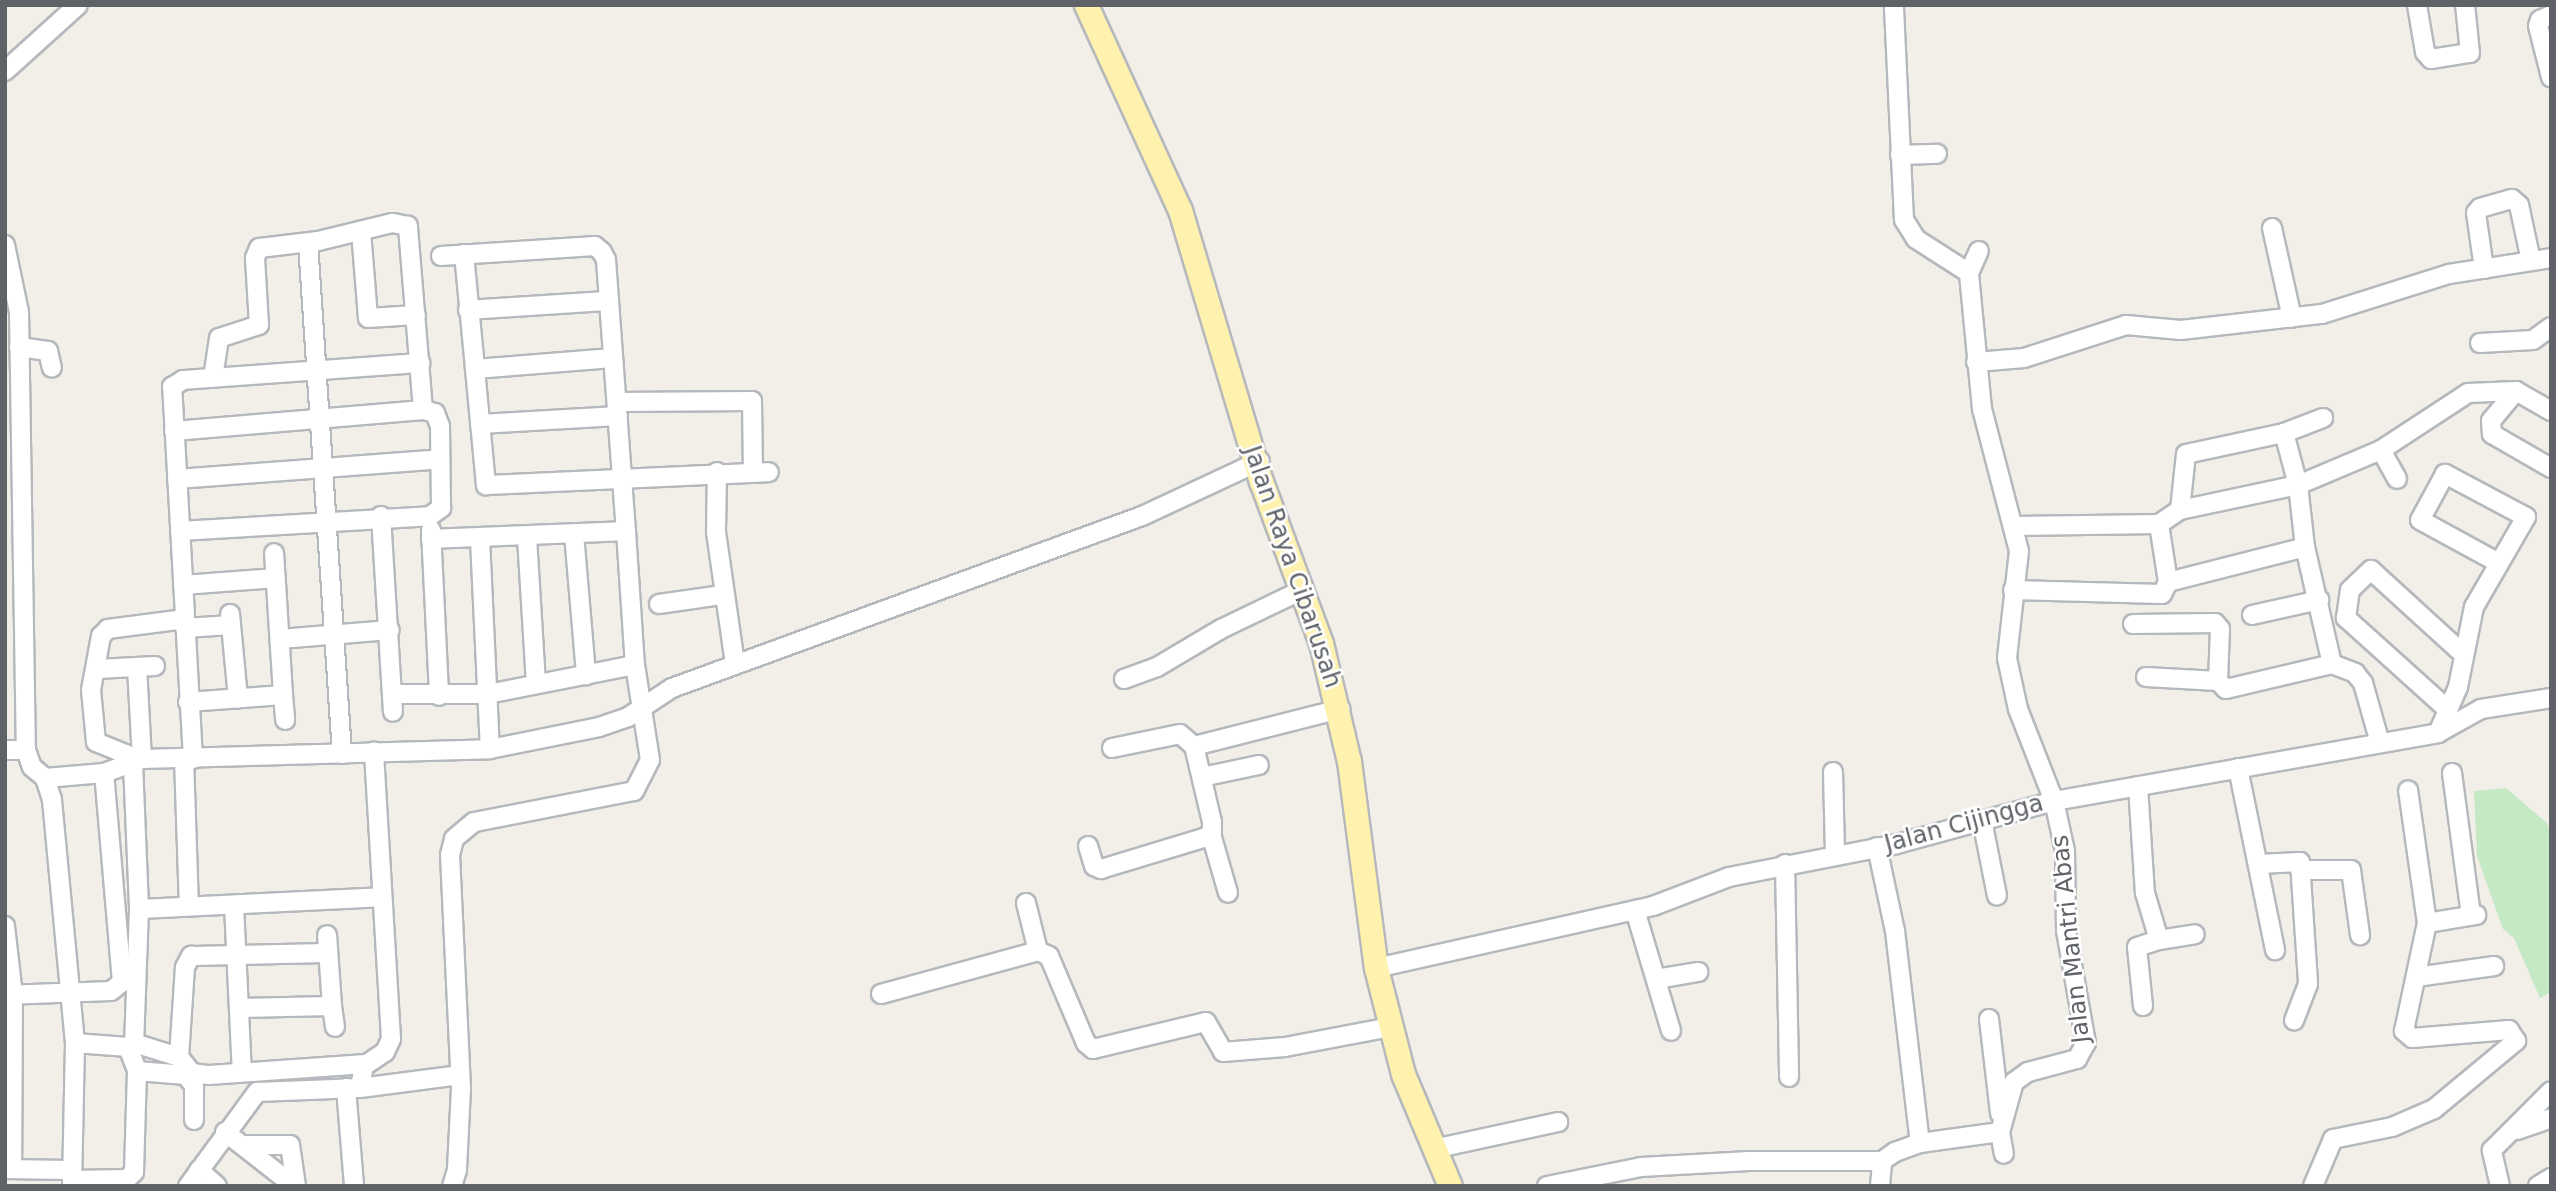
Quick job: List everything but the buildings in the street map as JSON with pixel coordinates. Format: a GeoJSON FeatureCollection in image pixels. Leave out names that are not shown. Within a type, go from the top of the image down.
{"type":"FeatureCollection","features":[{"type":"Feature","properties":{"kind":"main road","name":"Jalan Raya Cibarusah"},"geometry":{"type":"LineString","coordinates":[[1088,5],[1180,210],[1260,471],[1304,589],[1340,709],[1378,967],[1391,1027],[1411,1097],[1452,1186]]}},
{"type":"Feature","properties":{"kind":"main road","name":"Jalan Raya Cibarusah"},"geometry":{"type":"LineString","coordinates":[[1273,508],[1308,587],[1344,708],[1378,967],[1407,1073],[1452,1186]]}},
{"type":"Feature","properties":{"kind":"street"},"geometry":{"type":"LineString","coordinates":[[5,71],[78,5]]}},
{"type":"Feature","properties":{"kind":"street"},"geometry":{"type":"LineString","coordinates":[[1894,5],[1906,228],[1916,239],[1969,273]]}},
{"type":"Feature","properties":{"kind":"street"},"geometry":{"type":"LineString","coordinates":[[2417,5],[2425,52],[2431,59],[2470,53],[2466,5]]}},
{"type":"Feature","properties":{"kind":"street"},"geometry":{"type":"LineString","coordinates":[[2550,74],[2538,26],[2540,20],[2551,15]]}},
{"type":"Feature","properties":{"kind":"street"},"geometry":{"type":"LineString","coordinates":[[1900,155],[1937,154]]}},
{"type":"Feature","properties":{"kind":"street"},"geometry":{"type":"LineString","coordinates":[[2484,269],[2476,213],[2480,208],[2512,199],[2519,205],[2531,261]]}},
{"type":"Feature","properties":{"kind":"street"},"geometry":{"type":"LineString","coordinates":[[213,378],[219,338],[259,325],[257,249],[265,244],[308,243],[393,223],[408,226],[423,410]]}},
{"type":"Feature","properties":{"kind":"street"},"geometry":{"type":"LineString","coordinates":[[2272,228],[2292,318]]}},
{"type":"Feature","properties":{"kind":"street"},"geometry":{"type":"LineString","coordinates":[[361,231],[368,318],[416,314]]}},
{"type":"Feature","properties":{"kind":"street"},"geometry":{"type":"LineString","coordinates":[[308,243],[342,754]]}},
{"type":"Feature","properties":{"kind":"street"},"geometry":{"type":"LineString","coordinates":[[5,245],[19,347],[26,750],[32,767],[46,778],[104,773],[137,762],[490,749],[643,720],[663,692],[1260,471]]}},
{"type":"Feature","properties":{"kind":"street"},"geometry":{"type":"LineString","coordinates":[[441,256],[594,246],[606,260],[625,476],[635,664],[650,760],[634,791],[474,822],[454,839],[450,855],[460,1075],[457,1171],[452,1186]]}},
{"type":"Feature","properties":{"kind":"street"},"geometry":{"type":"LineString","coordinates":[[1979,251],[1969,273],[1982,409],[2019,551],[2006,645],[2011,685],[2054,801]]}},
{"type":"Feature","properties":{"kind":"street"},"geometry":{"type":"LineString","coordinates":[[464,254],[468,310],[486,485],[717,471],[761,472],[752,401],[618,409],[480,424]]}},
{"type":"Feature","properties":{"kind":"street"},"geometry":{"type":"LineString","coordinates":[[1976,362],[2024,358],[2126,325],[2181,330],[2292,318],[2484,269],[2551,258]]}},
{"type":"Feature","properties":{"kind":"street"},"geometry":{"type":"LineString","coordinates":[[468,310],[610,301]]}},
{"type":"Feature","properties":{"kind":"street"},"geometry":{"type":"LineString","coordinates":[[2480,343],[2533,340],[2551,327]]}},
{"type":"Feature","properties":{"kind":"street"},"geometry":{"type":"LineString","coordinates":[[19,347],[48,351],[52,368]]}},
{"type":"Feature","properties":{"kind":"street"},"geometry":{"type":"LineString","coordinates":[[475,369],[613,358]]}},
{"type":"Feature","properties":{"kind":"street"},"geometry":{"type":"LineString","coordinates":[[188,906],[188,702],[172,387],[183,380],[420,363]]}},
{"type":"Feature","properties":{"kind":"street"},"geometry":{"type":"LineString","coordinates":[[2014,526],[2159,524],[2180,510],[2298,485],[2381,450],[2460,397],[2516,391],[2551,411]]}},
{"type":"Feature","properties":{"kind":"street"},"geometry":{"type":"LineString","coordinates":[[2516,391],[2491,421],[2491,434],[2551,468]]}},
{"type":"Feature","properties":{"kind":"street"},"geometry":{"type":"LineString","coordinates":[[174,430],[423,410],[438,417],[441,508],[430,516],[382,516],[180,531]]}},
{"type":"Feature","properties":{"kind":"street"},"geometry":{"type":"LineString","coordinates":[[2180,510],[2186,454],[2284,433],[2323,418]]}},
{"type":"Feature","properties":{"kind":"street"},"geometry":{"type":"LineString","coordinates":[[2284,433],[2298,485],[2305,547],[2332,664]]}},
{"type":"Feature","properties":{"kind":"street"},"geometry":{"type":"LineString","coordinates":[[2381,450],[2397,479]]}},
{"type":"Feature","properties":{"kind":"street"},"geometry":{"type":"LineString","coordinates":[[177,479],[440,459]]}},
{"type":"Feature","properties":{"kind":"street"},"geometry":{"type":"LineString","coordinates":[[717,471],[716,532],[722,595],[735,664]]}},
{"type":"Feature","properties":{"kind":"street"},"geometry":{"type":"LineString","coordinates":[[2438,733],[2446,709],[2458,687],[2474,607],[2526,517],[2445,474],[2420,520],[2499,563]]}},
{"type":"Feature","properties":{"kind":"street"},"geometry":{"type":"LineString","coordinates":[[382,516],[393,712]]}},
{"type":"Feature","properties":{"kind":"street"},"geometry":{"type":"LineString","coordinates":[[430,516],[439,696]]}},
{"type":"Feature","properties":{"kind":"street"},"geometry":{"type":"LineString","coordinates":[[2013,590],[2160,595],[2167,590],[2168,582],[2159,524]]}},
{"type":"Feature","properties":{"kind":"street"},"geometry":{"type":"LineString","coordinates":[[431,539],[626,531]]}},
{"type":"Feature","properties":{"kind":"street"},"geometry":{"type":"LineString","coordinates":[[575,534],[586,675]]}},
{"type":"Feature","properties":{"kind":"street"},"geometry":{"type":"LineString","coordinates":[[527,537],[536,683]]}},
{"type":"Feature","properties":{"kind":"street"},"geometry":{"type":"LineString","coordinates":[[480,538],[490,749]]}},
{"type":"Feature","properties":{"kind":"street"},"geometry":{"type":"LineString","coordinates":[[2168,582],[2305,547]]}},
{"type":"Feature","properties":{"kind":"street"},"geometry":{"type":"LineString","coordinates":[[274,553],[285,720]]}},
{"type":"Feature","properties":{"kind":"street"},"geometry":{"type":"LineString","coordinates":[[2446,709],[2346,618],[2350,590],[2371,570],[2464,655]]}},
{"type":"Feature","properties":{"kind":"street"},"geometry":{"type":"LineString","coordinates":[[183,585],[275,578]]}},
{"type":"Feature","properties":{"kind":"street"},"geometry":{"type":"LineString","coordinates":[[1124,679],[1157,667],[1221,629],[1304,589]]}},
{"type":"Feature","properties":{"kind":"street"},"geometry":{"type":"LineString","coordinates":[[659,604],[722,595]]}},
{"type":"Feature","properties":{"kind":"street"},"geometry":{"type":"LineString","coordinates":[[2252,615],[2319,600]]}},
{"type":"Feature","properties":{"kind":"street"},"geometry":{"type":"LineString","coordinates":[[137,762],[130,756],[101,747],[94,739],[91,690],[101,636],[108,629],[230,619],[238,699]]}},
{"type":"Feature","properties":{"kind":"street"},"geometry":{"type":"LineString","coordinates":[[2133,624],[2215,623],[2220,629],[2218,681]]}},
{"type":"Feature","properties":{"kind":"street"},"geometry":{"type":"LineString","coordinates":[[280,639],[390,630]]}},
{"type":"Feature","properties":{"kind":"street"},"geometry":{"type":"LineString","coordinates":[[394,694],[488,694],[635,664]]}},
{"type":"Feature","properties":{"kind":"street"},"geometry":{"type":"LineString","coordinates":[[2146,677],[2218,681],[2234,690],[2332,664],[2355,673],[2362,683],[2380,743]]}},
{"type":"Feature","properties":{"kind":"street"},"geometry":{"type":"LineString","coordinates":[[97,668],[146,666],[137,762],[139,909],[133,1040],[138,1046],[179,1058],[197,1074],[366,1064]]}},
{"type":"Feature","properties":{"kind":"street"},"geometry":{"type":"LineString","coordinates":[[188,702],[283,695]]}},
{"type":"Feature","properties":{"kind":"street","name":"Jalan Cijingga"},"geometry":{"type":"LineString","coordinates":[[1378,967],[1635,910],[1729,877],[1877,847],[2054,801],[2438,733],[2481,709],[2551,698]]}},
{"type":"Feature","properties":{"kind":"street"},"geometry":{"type":"LineString","coordinates":[[1194,746],[1340,709]]}},
{"type":"Feature","properties":{"kind":"street"},"geometry":{"type":"LineString","coordinates":[[1112,748],[1180,734],[1194,746],[1212,822],[1210,834],[1228,893]]}},
{"type":"Feature","properties":{"kind":"street"},"geometry":{"type":"LineString","coordinates":[[5,750],[26,750]]}},
{"type":"Feature","properties":{"kind":"street"},"geometry":{"type":"LineString","coordinates":[[354,1186],[353,1088],[366,1064],[384,1052],[391,1040],[374,752]]}},
{"type":"Feature","properties":{"kind":"street"},"geometry":{"type":"LineString","coordinates":[[1202,777],[1259,765]]}},
{"type":"Feature","properties":{"kind":"street"},"geometry":{"type":"LineString","coordinates":[[2238,768],[2274,950]]}},
{"type":"Feature","properties":{"kind":"street"},"geometry":{"type":"LineString","coordinates":[[1833,772],[1835,855]]}},
{"type":"Feature","properties":{"kind":"street"},"geometry":{"type":"LineString","coordinates":[[9,995],[111,991],[122,982],[104,773]]}},
{"type":"Feature","properties":{"kind":"street"},"geometry":{"type":"LineString","coordinates":[[2427,923],[2474,915],[2452,773]]}},
{"type":"Feature","properties":{"kind":"street"},"geometry":{"type":"LineString","coordinates":[[46,778],[72,993],[75,1043],[72,1179]]}},
{"type":"Feature","properties":{"kind":"street"},"geometry":{"type":"LineString","coordinates":[[2138,786],[2145,893],[2159,940]]}},
{"type":"Feature","properties":{"kind":"street"},"geometry":{"type":"LineString","coordinates":[[2313,1186],[2333,1139],[2392,1128],[2434,1109],[2516,1041],[2509,1030],[2407,1035],[2403,1022],[2427,923],[2408,790]]}},
{"type":"Feature","properties":{"kind":"street","name":"Jalan Mantri Abas"},"geometry":{"type":"LineString","coordinates":[[2000,1127],[2017,1079],[2077,1059],[2085,1047],[2066,931],[2065,851],[2054,801]]}},
{"type":"Feature","properties":{"kind":"street"},"geometry":{"type":"LineString","coordinates":[[1982,820],[1997,896]]}},
{"type":"Feature","properties":{"kind":"street"},"geometry":{"type":"LineString","coordinates":[[1088,846],[1094,866],[1101,869],[1210,834]]}},
{"type":"Feature","properties":{"kind":"street"},"geometry":{"type":"LineString","coordinates":[[1877,847],[1895,931],[1920,1143]]}},
{"type":"Feature","properties":{"kind":"street"},"geometry":{"type":"LineString","coordinates":[[2258,864],[2297,860],[2300,870],[2308,984],[2294,1020]]}},
{"type":"Feature","properties":{"kind":"street"},"geometry":{"type":"LineString","coordinates":[[1785,864],[1789,1077]]}},
{"type":"Feature","properties":{"kind":"street"},"geometry":{"type":"LineString","coordinates":[[2300,870],[2351,870],[2360,935]]}},
{"type":"Feature","properties":{"kind":"street"},"geometry":{"type":"LineString","coordinates":[[139,909],[382,897]]}},
{"type":"Feature","properties":{"kind":"street"},"geometry":{"type":"LineString","coordinates":[[1026,903],[1038,951]]}},
{"type":"Feature","properties":{"kind":"street"},"geometry":{"type":"LineString","coordinates":[[234,905],[242,1072]]}},
{"type":"Feature","properties":{"kind":"street"},"geometry":{"type":"LineString","coordinates":[[1635,910],[1671,1031]]}},
{"type":"Feature","properties":{"kind":"street"},"geometry":{"type":"LineString","coordinates":[[6,932],[9,995],[9,1169],[72,1179],[127,1179],[134,1172],[137,1071],[128,1047],[75,1043]]}},
{"type":"Feature","properties":{"kind":"street"},"geometry":{"type":"LineString","coordinates":[[2143,1006],[2137,947],[2195,934]]}},
{"type":"Feature","properties":{"kind":"street"},"geometry":{"type":"LineString","coordinates":[[179,1058],[187,961],[196,955],[237,956],[327,944],[335,1027]]}},
{"type":"Feature","properties":{"kind":"street"},"geometry":{"type":"LineString","coordinates":[[881,994],[1038,951],[1049,956],[1086,1043],[1093,1048],[1206,1022],[1223,1052],[1285,1047],[1391,1027]]}},
{"type":"Feature","properties":{"kind":"street"},"geometry":{"type":"LineString","coordinates":[[2416,977],[2494,966]]}},
{"type":"Feature","properties":{"kind":"street"},"geometry":{"type":"LineString","coordinates":[[1656,979],[1698,972]]}},
{"type":"Feature","properties":{"kind":"street"},"geometry":{"type":"LineString","coordinates":[[240,1009],[332,1006]]}},
{"type":"Feature","properties":{"kind":"street"},"geometry":{"type":"LineString","coordinates":[[1989,1019],[2004,1154]]}},
{"type":"Feature","properties":{"kind":"street"},"geometry":{"type":"LineString","coordinates":[[137,1071],[190,1077],[194,1086],[194,1120]]}},
{"type":"Feature","properties":{"kind":"street"},"geometry":{"type":"LineString","coordinates":[[188,1186],[225,1132],[237,1124],[253,1096],[265,1089],[353,1088],[460,1075]]}},
{"type":"Feature","properties":{"kind":"street"},"geometry":{"type":"LineString","coordinates":[[2500,1186],[2491,1154],[2517,1130],[2525,1114],[2551,1091]]}},
{"type":"Feature","properties":{"kind":"street"},"geometry":{"type":"LineString","coordinates":[[2517,1130],[2551,1118]]}},
{"type":"Feature","properties":{"kind":"street"},"geometry":{"type":"LineString","coordinates":[[1438,1148],[1558,1122]]}},
{"type":"Feature","properties":{"kind":"street"},"geometry":{"type":"LineString","coordinates":[[1547,1186],[1641,1167],[1749,1161],[1882,1161],[1920,1143],[2000,1127]]}},
{"type":"Feature","properties":{"kind":"street"},"geometry":{"type":"LineString","coordinates":[[225,1132],[247,1145],[295,1186]]}},
{"type":"Feature","properties":{"kind":"street"},"geometry":{"type":"LineString","coordinates":[[247,1145],[290,1145],[295,1186]]}},
{"type":"Feature","properties":{"kind":"street"},"geometry":{"type":"LineString","coordinates":[[1880,1186],[1882,1161]]}},
{"type":"Feature","properties":{"kind":"street"},"geometry":{"type":"LineString","coordinates":[[1641,1167],[1643,1186]]}},
{"type":"Feature","properties":{"kind":"street"},"geometry":{"type":"LineString","coordinates":[[199,1170],[217,1186]]}},
{"type":"Feature","properties":{"kind":"street"},"geometry":{"type":"LineString","coordinates":[[2538,1186],[2551,1178]]}},
{"type":"Feature","properties":{"kind":"green space"},"geometry":{"type":"Polygon","coordinates":[[[2506,788],[2547,823],[2551,837],[2551,992],[2540,998],[2514,938],[2503,929],[2477,856],[2474,791],[2506,788]]]}}]}
